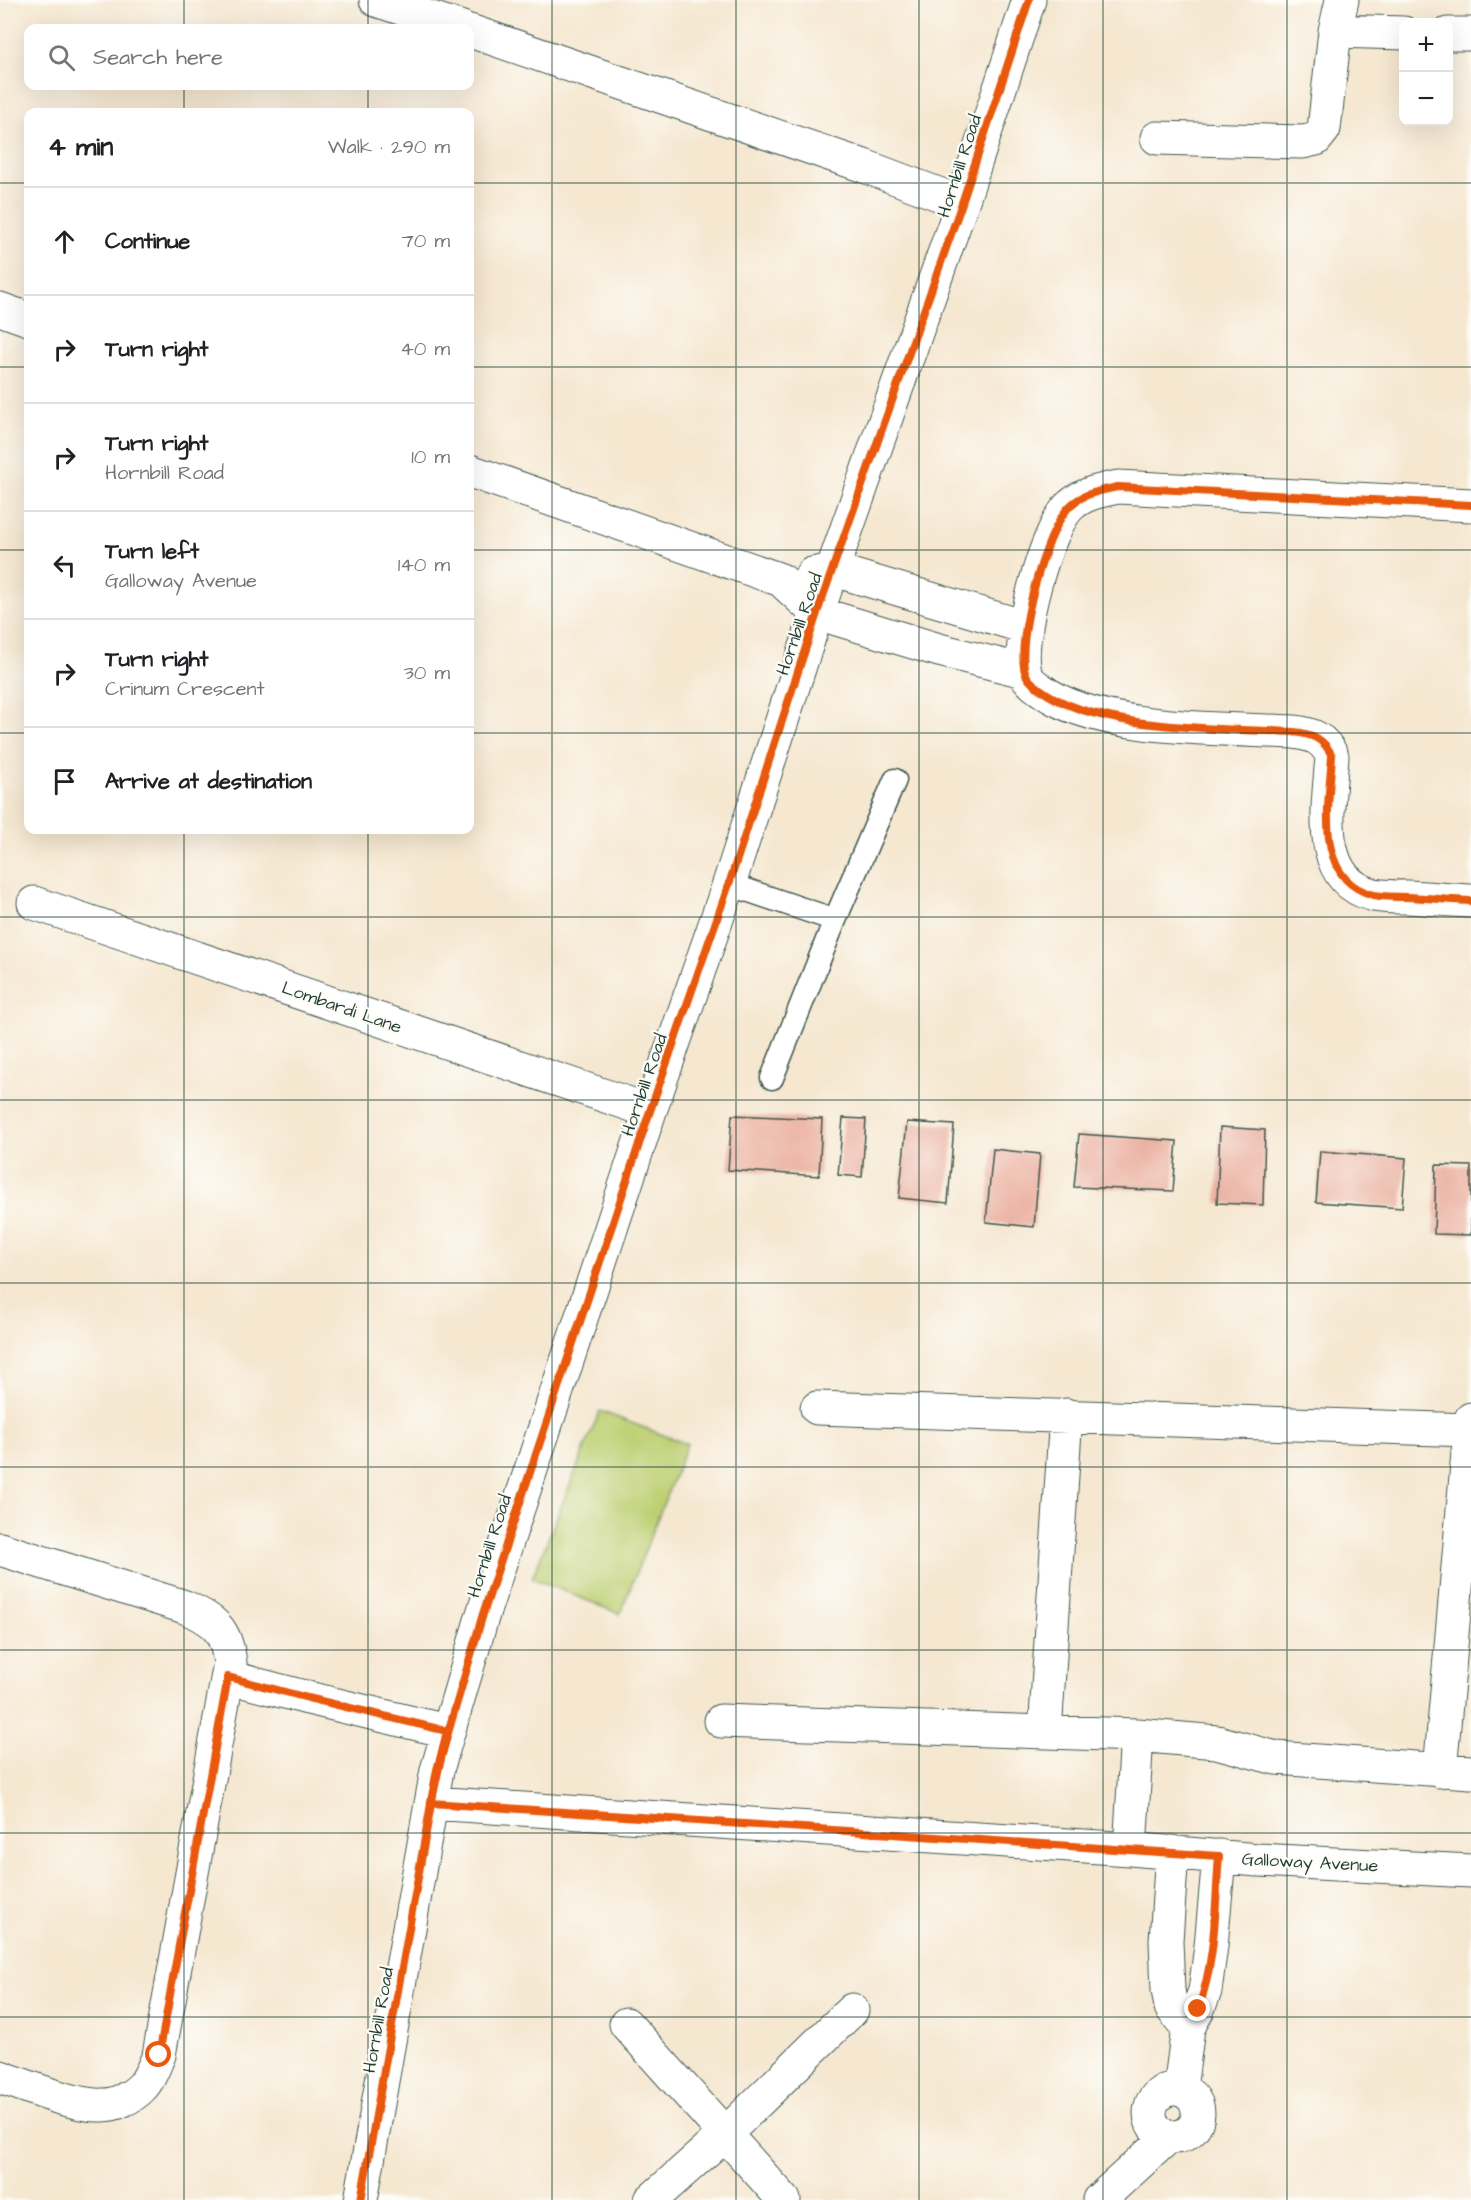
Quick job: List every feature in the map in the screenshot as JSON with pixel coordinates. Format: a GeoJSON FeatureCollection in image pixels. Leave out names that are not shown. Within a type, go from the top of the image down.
{"type":"FeatureCollection","features":[{"type":"Feature","properties":{"kind":"street"},"geometry":{"type":"LineString","coordinates":[[376,0],[450,24]]}},
{"type":"Feature","properties":{"kind":"street","name":"Hornbill Road"},"geometry":{"type":"LineString","coordinates":[[361,2200],[431,1803],[447,1731],[486,1602],[650,1111],[729,884],[817,613],[962,203],[1029,0]]}},
{"type":"Feature","properties":{"kind":"street"},"geometry":{"type":"LineString","coordinates":[[1157,138],[1304,142],[1316,139],[1324,129],[1335,31],[1342,0]]}},
{"type":"Feature","properties":{"kind":"street"},"geometry":{"type":"LineString","coordinates":[[1335,31],[1399,33]]}},
{"type":"Feature","properties":{"kind":"street"},"geometry":{"type":"LineString","coordinates":[[474,32],[853,162],[962,203]]}},
{"type":"Feature","properties":{"kind":"street"},"geometry":{"type":"LineString","coordinates":[[1453,34],[1471,34]]}},
{"type":"Feature","properties":{"kind":"street"},"geometry":{"type":"LineString","coordinates":[[0,309],[24,318]]}},
{"type":"Feature","properties":{"kind":"street"},"geometry":{"type":"LineString","coordinates":[[474,472],[781,580],[817,613],[939,650],[1024,671]]}},
{"type":"Feature","properties":{"kind":"street"},"geometry":{"type":"LineString","coordinates":[[1471,505],[1118,487],[1088,493],[1071,505],[1056,527],[1044,554],[1025,627],[1024,671],[1041,690],[1059,700],[1107,716],[1151,724],[1307,734],[1318,738],[1328,747],[1332,756],[1328,825],[1335,865],[1344,879],[1356,889],[1376,895],[1471,901]]}},
{"type":"Feature","properties":{"kind":"street"},"geometry":{"type":"LineString","coordinates":[[781,580],[834,570],[1025,627]]}},
{"type":"Feature","properties":{"kind":"street","name":"Lombardi Lane"},"geometry":{"type":"LineString","coordinates":[[34,903],[650,1111]]}},
{"type":"Feature","properties":{"kind":"street"},"geometry":{"type":"LineString","coordinates":[[721,1721],[1137,1736],[1217,1742],[1276,1758],[1456,1771],[1471,1424],[817,1408]]}},
{"type":"Feature","properties":{"kind":"street"},"geometry":{"type":"LineString","coordinates":[[1045,1732],[1066,1415]]}},
{"type":"Feature","properties":{"kind":"street"},"geometry":{"type":"LineString","coordinates":[[0,1549],[185,1608],[207,1618],[221,1629],[228,1646],[230,1663],[159,2055],[148,2079],[129,2097],[104,2106],[79,2103],[0,2077]]}},
{"type":"Feature","properties":{"kind":"street"},"geometry":{"type":"LineString","coordinates":[[228,1677],[447,1731]]}},
{"type":"Feature","properties":{"kind":"street"},"geometry":{"type":"LineString","coordinates":[[1130,1849],[1137,1736]]}},
{"type":"Feature","properties":{"kind":"street","name":"Galloway Avenue"},"geometry":{"type":"LineString","coordinates":[[431,1803],[1471,1871]]}},
{"type":"Feature","properties":{"kind":"street"},"geometry":{"type":"LineString","coordinates":[[1172,1852],[1166,1941],[1168,1990],[1172,2007],[1188,2028]]}},
{"type":"Feature","properties":{"kind":"street"},"geometry":{"type":"LineString","coordinates":[[1099,2200],[1168,2137],[1179,2137],[1189,2132],[1196,2124],[1199,2114],[1197,2102],[1190,2093],[1180,2089],[1188,2028],[1205,1992],[1219,1856]]}},
{"type":"Feature","properties":{"kind":"street"},"geometry":{"type":"LineString","coordinates":[[651,2200],[725,2134],[852,2010]]}},
{"type":"Feature","properties":{"kind":"street"},"geometry":{"type":"LineString","coordinates":[[626,2024],[784,2200]]}},
{"type":"Feature","properties":{"kind":"lane"},"geometry":{"type":"LineString","coordinates":[[771,1078],[895,780]]}},
{"type":"Feature","properties":{"kind":"lane"},"geometry":{"type":"LineString","coordinates":[[729,884],[835,920]]}},
{"type":"Feature","properties":{"kind":"green space"},"geometry":{"type":"Polygon","coordinates":[[[600,1411],[687,1444],[620,1614],[532,1578],[600,1411]]]}},
{"type":"Feature","properties":{"kind":"building"},"geometry":{"type":"Polygon","coordinates":[[[732,1115],[822,1119],[819,1176],[728,1170],[732,1115]]]}},
{"type":"Feature","properties":{"kind":"building"},"geometry":{"type":"Polygon","coordinates":[[[843,1118],[866,1119],[862,1177],[838,1175],[843,1118]]]}},
{"type":"Feature","properties":{"kind":"building"},"geometry":{"type":"Polygon","coordinates":[[[907,1122],[954,1125],[948,1203],[899,1198],[907,1122]]]}},
{"type":"Feature","properties":{"kind":"building"},"geometry":{"type":"Polygon","coordinates":[[[1220,1127],[1265,1130],[1263,1205],[1217,1203],[1220,1127]]]}},
{"type":"Feature","properties":{"kind":"building"},"geometry":{"type":"Polygon","coordinates":[[[1079,1134],[1177,1141],[1173,1191],[1074,1187],[1079,1134]]]}},
{"type":"Feature","properties":{"kind":"building"},"geometry":{"type":"Polygon","coordinates":[[[993,1149],[1040,1154],[1034,1227],[986,1222],[993,1149]]]}},
{"type":"Feature","properties":{"kind":"building"},"geometry":{"type":"Polygon","coordinates":[[[1320,1151],[1406,1158],[1402,1208],[1316,1202],[1320,1151]]]}},
{"type":"Feature","properties":{"kind":"building"},"geometry":{"type":"Polygon","coordinates":[[[1436,1165],[1471,1166],[1471,1235],[1434,1234],[1436,1165]]]}},
{"type":"Feature","properties":{"kind":"cycle path"},"geometry":{"type":"LineString","coordinates":[[361,2200],[437,1770],[483,1614],[650,1111],[729,884],[817,613],[962,203],[1029,0]]}},
{"type":"Feature","properties":{"kind":"cycle path"},"geometry":{"type":"LineString","coordinates":[[1471,505],[1118,487],[1092,493],[1069,507],[1051,539],[1035,586],[1023,656],[1026,675],[1035,686],[1064,703],[1093,713],[1162,725],[1294,732],[1316,738],[1325,745],[1332,756],[1329,838],[1333,857],[1341,874],[1355,887],[1374,895],[1471,901]]}},
{"type":"Feature","properties":{"kind":"route"},"geometry":{"type":"LineString","coordinates":[[159,2055],[228,1677],[447,1731],[431,1803],[1219,1856],[1205,1992],[1198,2009]]}}]}
